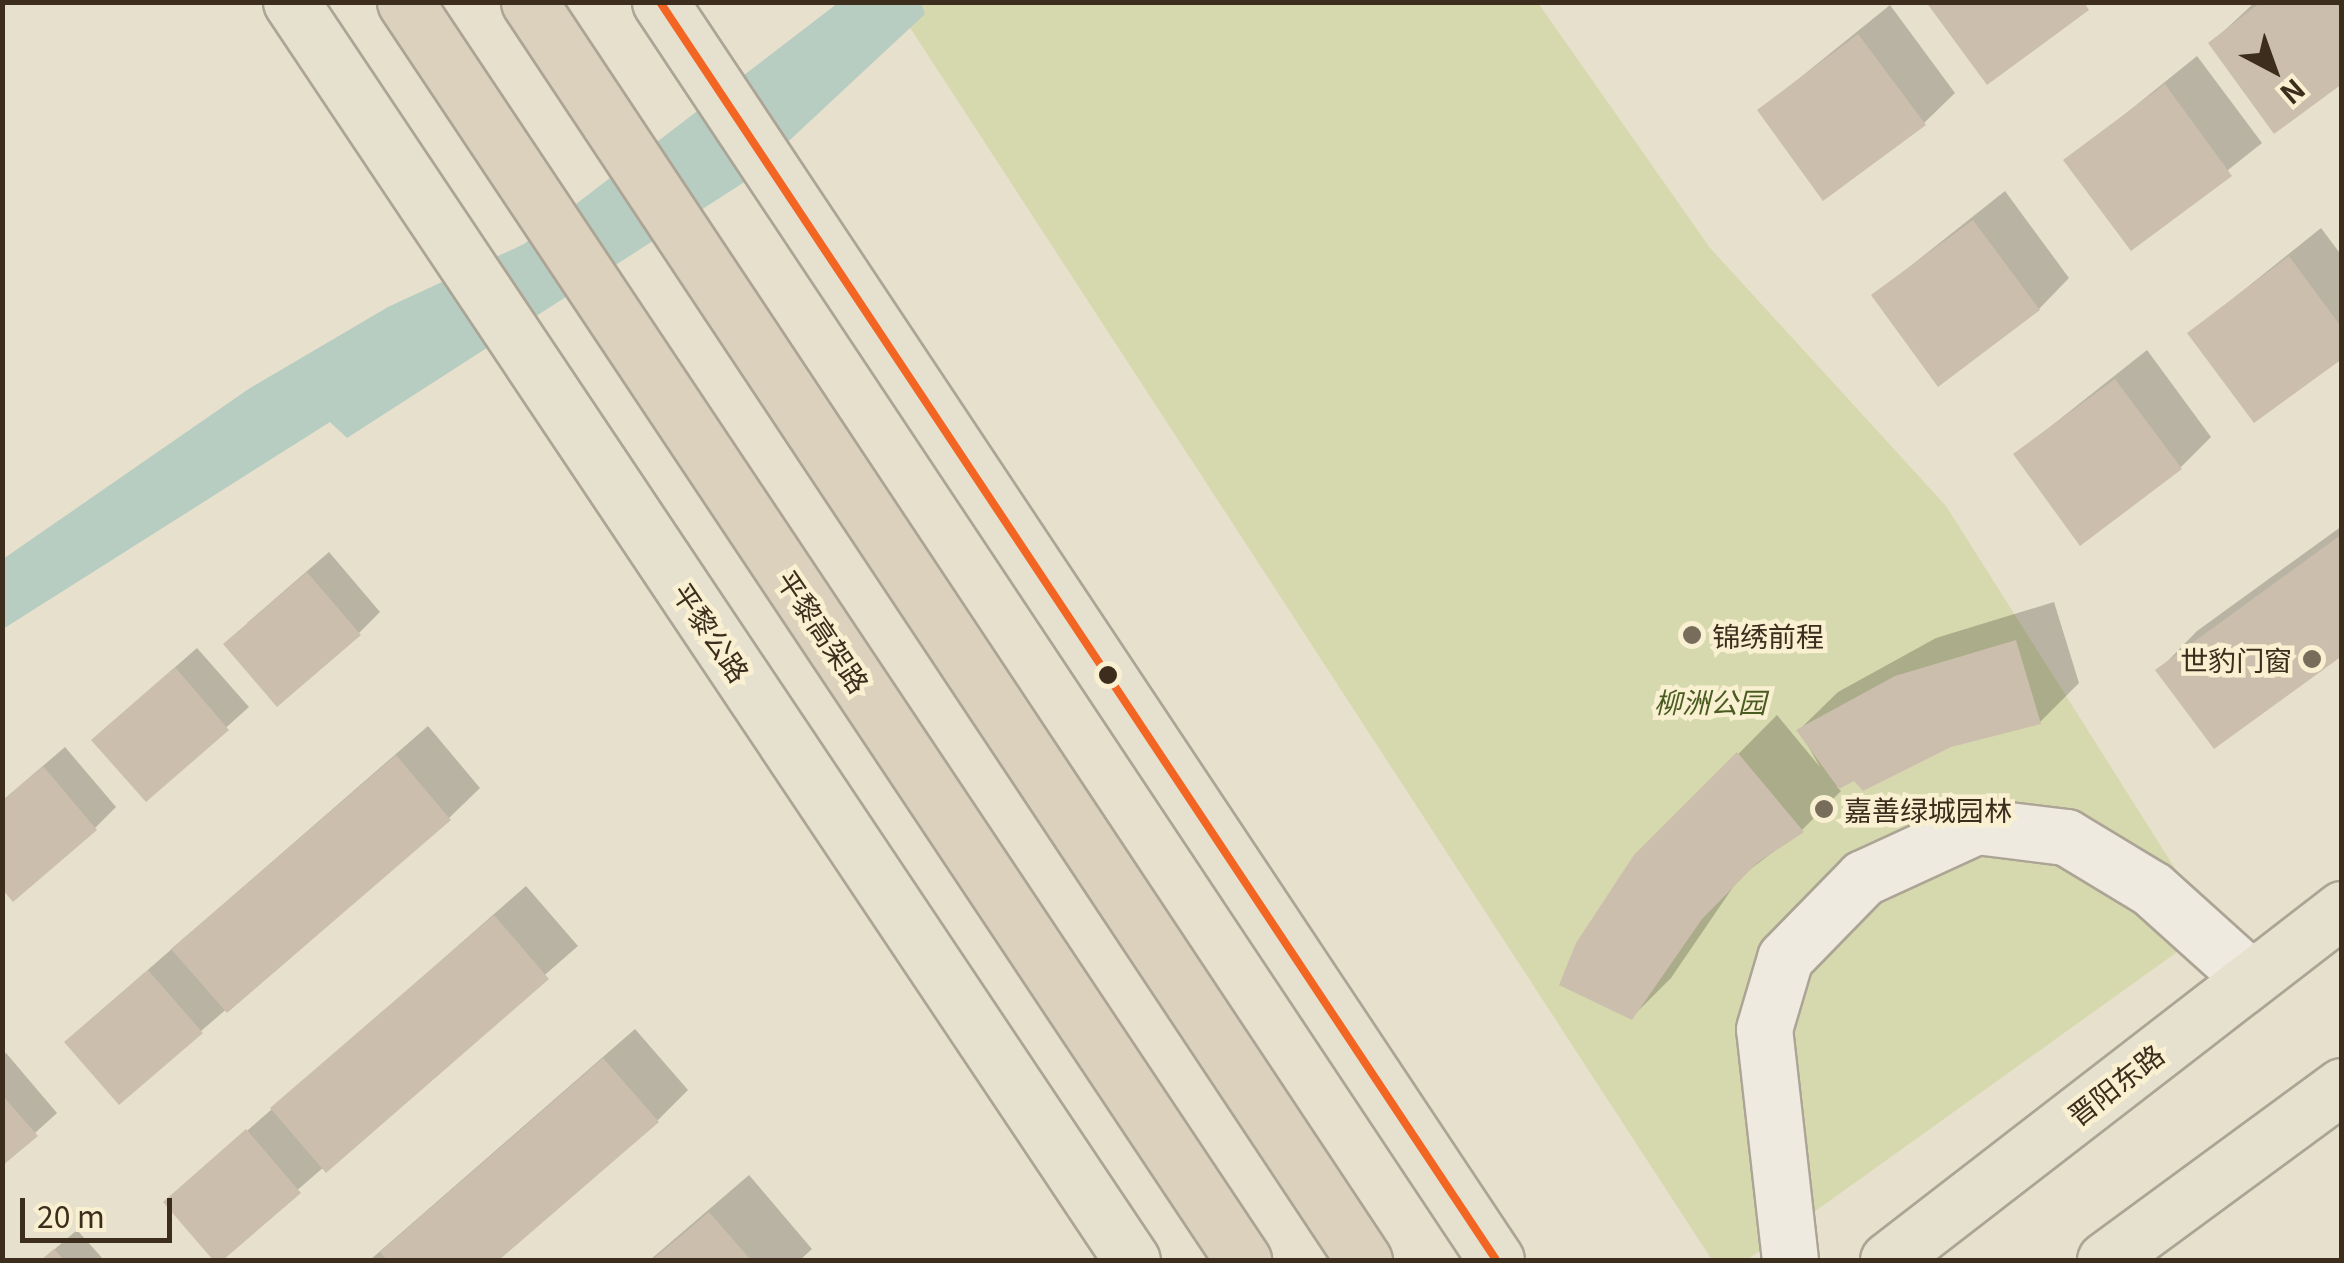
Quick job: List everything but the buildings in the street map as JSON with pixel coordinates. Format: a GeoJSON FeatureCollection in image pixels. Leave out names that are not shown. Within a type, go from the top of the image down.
{"type":"FeatureCollection","features":[{"type":"Feature","properties":{"kind":"highway","name":"平黎高架路"},"geometry":{"type":"LineString","coordinates":[[406,2],[1242,1260]]}},
{"type":"Feature","properties":{"kind":"highway"},"geometry":{"type":"LineString","coordinates":[[529,2],[1364,1260]]}},
{"type":"Feature","properties":{"kind":"main road","name":"平黎公路"},"geometry":{"type":"LineString","coordinates":[[291,2],[1132,1260]]}},
{"type":"Feature","properties":{"kind":"main road"},"geometry":{"type":"LineString","coordinates":[[660,2],[1498,1259]]}},
{"type":"Feature","properties":{"kind":"main road","name":"晋阳东路"},"geometry":{"type":"LineString","coordinates":[[1888,1260],[2342,908]]}},
{"type":"Feature","properties":{"kind":"main road"},"geometry":{"type":"LineString","coordinates":[[2105,1260],[2342,1086]]}},
{"type":"Feature","properties":{"kind":"lane"},"geometry":{"type":"LineString","coordinates":[[1790,1260],[1764,1029],[1784,958],[1863,878],[1976,826],[2066,837],[2152,889],[2252,978]]}},
{"type":"Feature","properties":{"kind":"green space","name":"柳洲公园"},"geometry":{"type":"Polygon","coordinates":[[[894,3],[1538,3],[1710,248],[1946,506],[2212,927],[1747,1260],[1712,1260],[894,3]]]}},
{"type":"Feature","properties":{"kind":"shaded area"},"geometry":{"type":"Polygon","coordinates":[[[838,3],[921,3],[925,14],[746,181],[347,438],[330,422],[3,629],[3,559],[250,388],[388,307],[524,244],[838,3]]]}},
{"type":"Feature","properties":{"kind":"transit line"},"geometry":{"type":"LineString","coordinates":[[660,2],[1496,1260]]}},
{"type":"Feature","properties":{"kind":"place","name":"锦绣前程"},"geometry":{"type":"Point","coordinates":[1692,635]}},
{"type":"Feature","properties":{"kind":"place","name":"世豹门窗"},"geometry":{"type":"Point","coordinates":[2312,659]}},
{"type":"Feature","properties":{"kind":"place","name":"嘉善绿城园林"},"geometry":{"type":"Point","coordinates":[1824,809]}}]}
